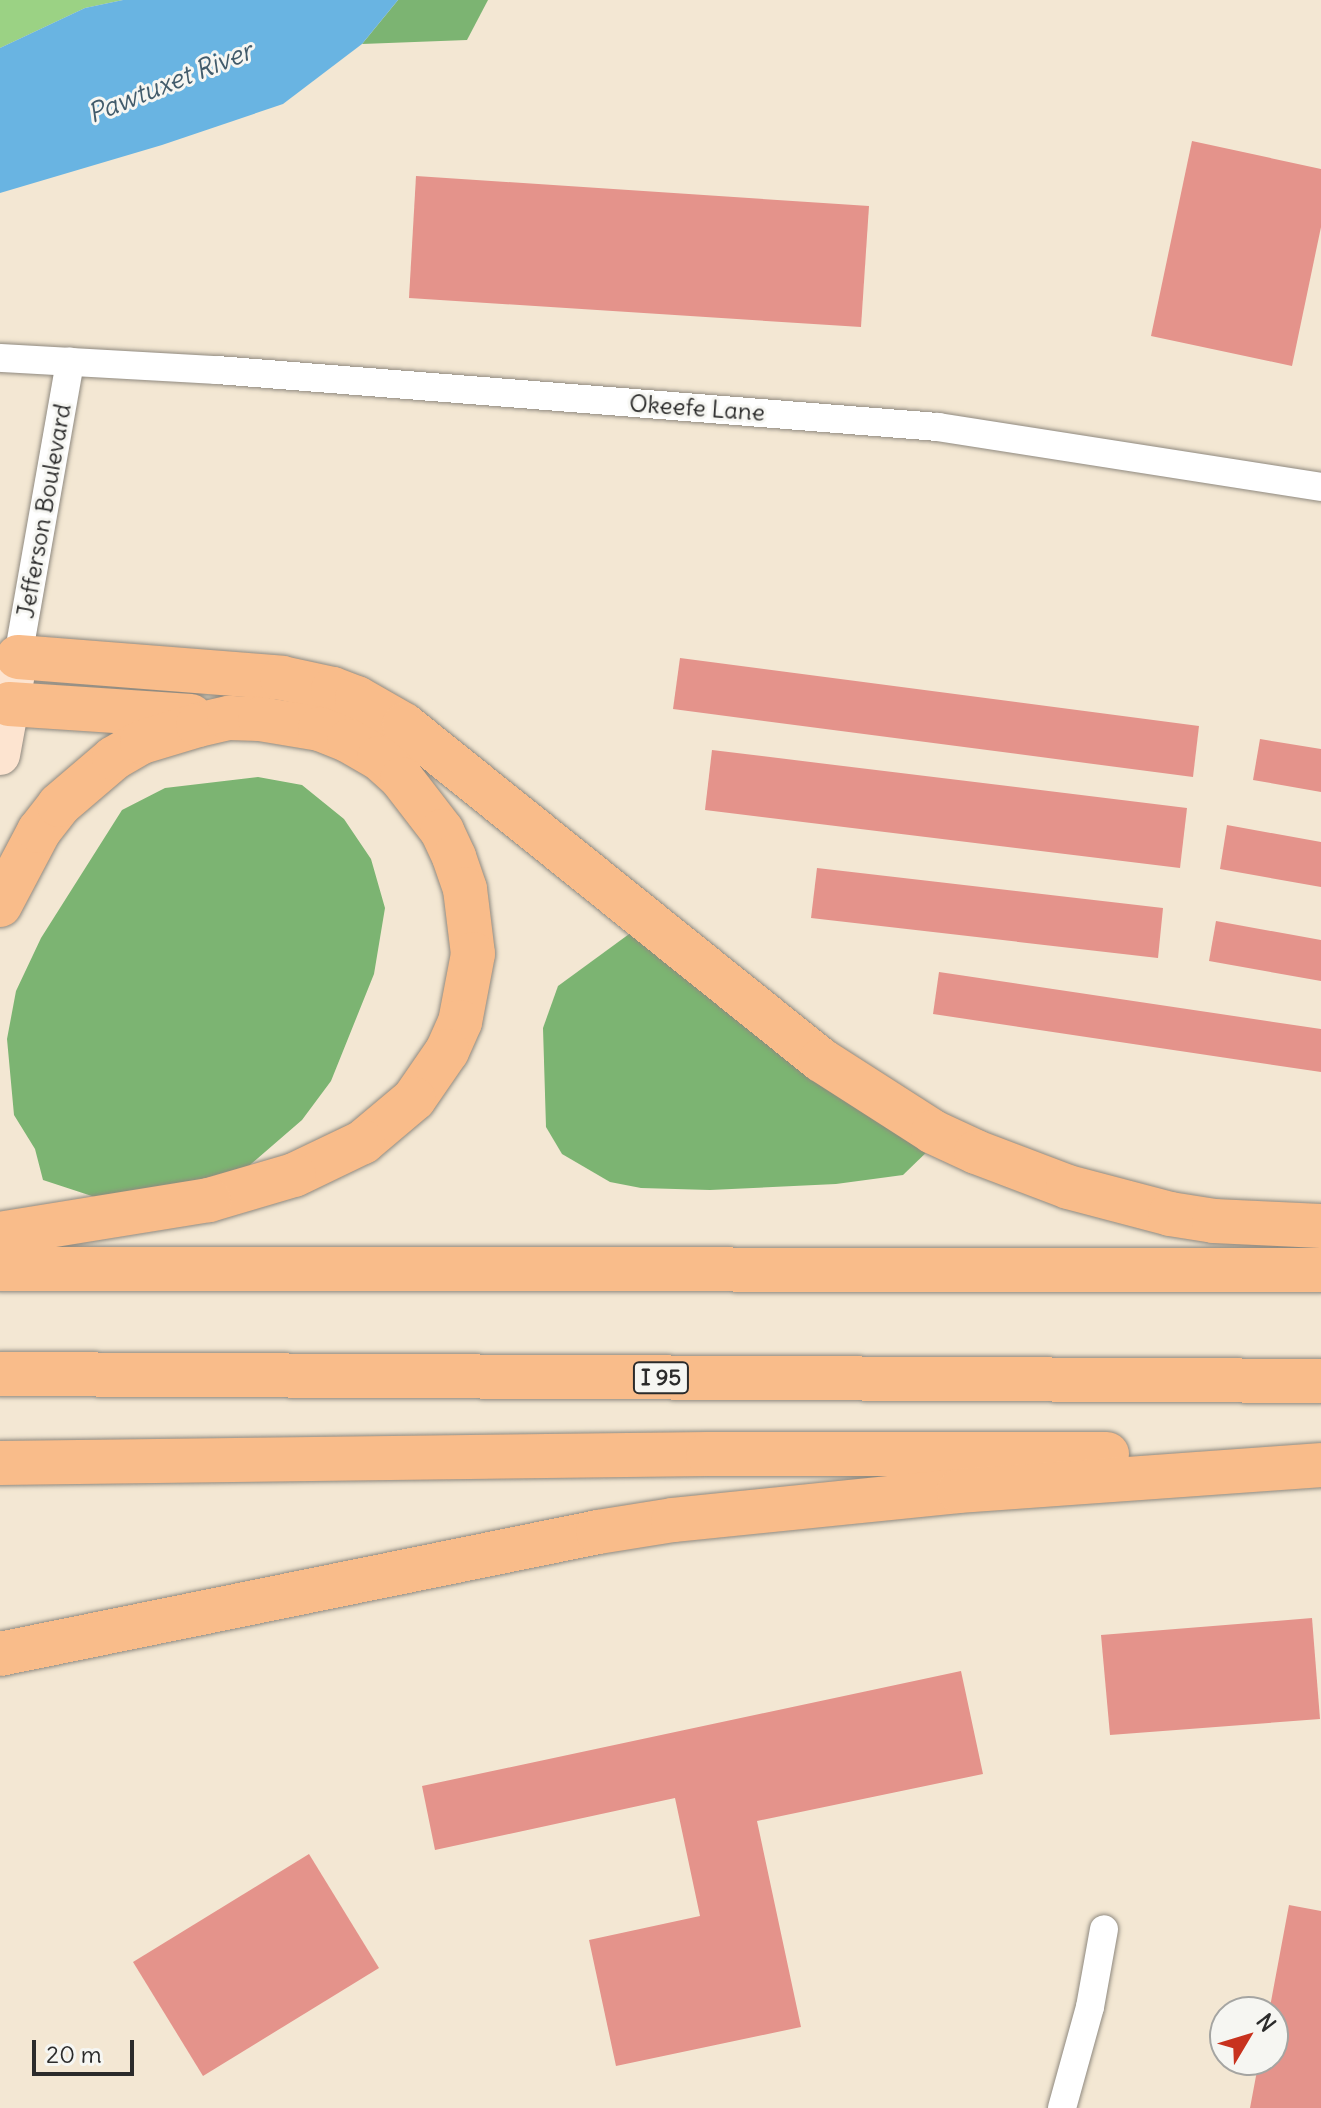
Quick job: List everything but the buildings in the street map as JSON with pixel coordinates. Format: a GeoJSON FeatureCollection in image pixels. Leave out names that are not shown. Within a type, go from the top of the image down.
{"type":"FeatureCollection","features":[{"type":"Feature","properties":{"kind":"highway"},"geometry":{"type":"LineString","coordinates":[[18,657],[282,678],[321,685],[357,698],[413,732],[821,1060],[933,1132],[1068,1187],[1170,1214],[1214,1221],[1321,1226]]}},
{"type":"Feature","properties":{"kind":"highway"},"geometry":{"type":"LineString","coordinates":[[2,1245],[209,1200],[306,1170],[363,1142],[414,1099],[447,1051],[460,1022],[473,954],[465,889],[442,831],[402,779],[379,758],[349,741],[290,723],[9,704]]}},
{"type":"Feature","properties":{"kind":"highway"},"geometry":{"type":"LineString","coordinates":[[0,905],[39,831],[85,780],[142,742],[229,718]]}},
{"type":"Feature","properties":{"kind":"highway"},"geometry":{"type":"LineString","coordinates":[[2,1245],[1321,1270]]}},
{"type":"Feature","properties":{"kind":"highway","name":"I 95"},"geometry":{"type":"LineString","coordinates":[[0,1374],[1321,1381]]}},
{"type":"Feature","properties":{"kind":"highway"},"geometry":{"type":"LineString","coordinates":[[0,1463],[692,1454],[1107,1454],[1321,1444]]}},
{"type":"Feature","properties":{"kind":"highway"},"geometry":{"type":"LineString","coordinates":[[0,1654],[598,1532],[673,1520],[915,1494],[1321,1465]]}},
{"type":"Feature","properties":{"kind":"main road","name":"Jefferson Boulevard"},"geometry":{"type":"LineString","coordinates":[[0,755],[18,657]]}},
{"type":"Feature","properties":{"kind":"street","name":"Okeefe Lane"},"geometry":{"type":"LineString","coordinates":[[0,358],[217,370],[938,427],[1321,487]]}},
{"type":"Feature","properties":{"kind":"street","name":"Jefferson Boulevard"},"geometry":{"type":"LineString","coordinates":[[18,657],[70,362]]}},
{"type":"Feature","properties":{"kind":"street"},"geometry":{"type":"LineString","coordinates":[[1062,2108],[1090,2007],[1104,1929]]}},
{"type":"Feature","properties":{"kind":"green space"},"geometry":{"type":"Polygon","coordinates":[[[0,0],[123,0],[85,8],[0,48],[0,0]]]}},
{"type":"Feature","properties":{"kind":"green space"},"geometry":{"type":"Polygon","coordinates":[[[398,0],[488,0],[467,40],[362,44],[398,0]]]}},
{"type":"Feature","properties":{"kind":"green space"},"geometry":{"type":"Polygon","coordinates":[[[258,777],[302,785],[344,819],[371,859],[385,908],[374,974],[331,1081],[302,1120],[244,1170],[104,1200],[43,1180],[35,1149],[14,1115],[7,1039],[16,991],[41,938],[122,810],[165,788],[258,777]]]}},
{"type":"Feature","properties":{"kind":"green space"},"geometry":{"type":"Polygon","coordinates":[[[636,929],[934,1145],[903,1175],[836,1184],[710,1190],[641,1188],[610,1182],[562,1154],[546,1127],[543,1028],[558,986],[636,929]]]}},
{"type":"Feature","properties":{"kind":"water","name":"Pawtuxet River"},"geometry":{"type":"Polygon","coordinates":[[[123,0],[398,0],[362,44],[283,104],[162,145],[0,193],[0,48],[85,8],[123,0]]]}}]}
